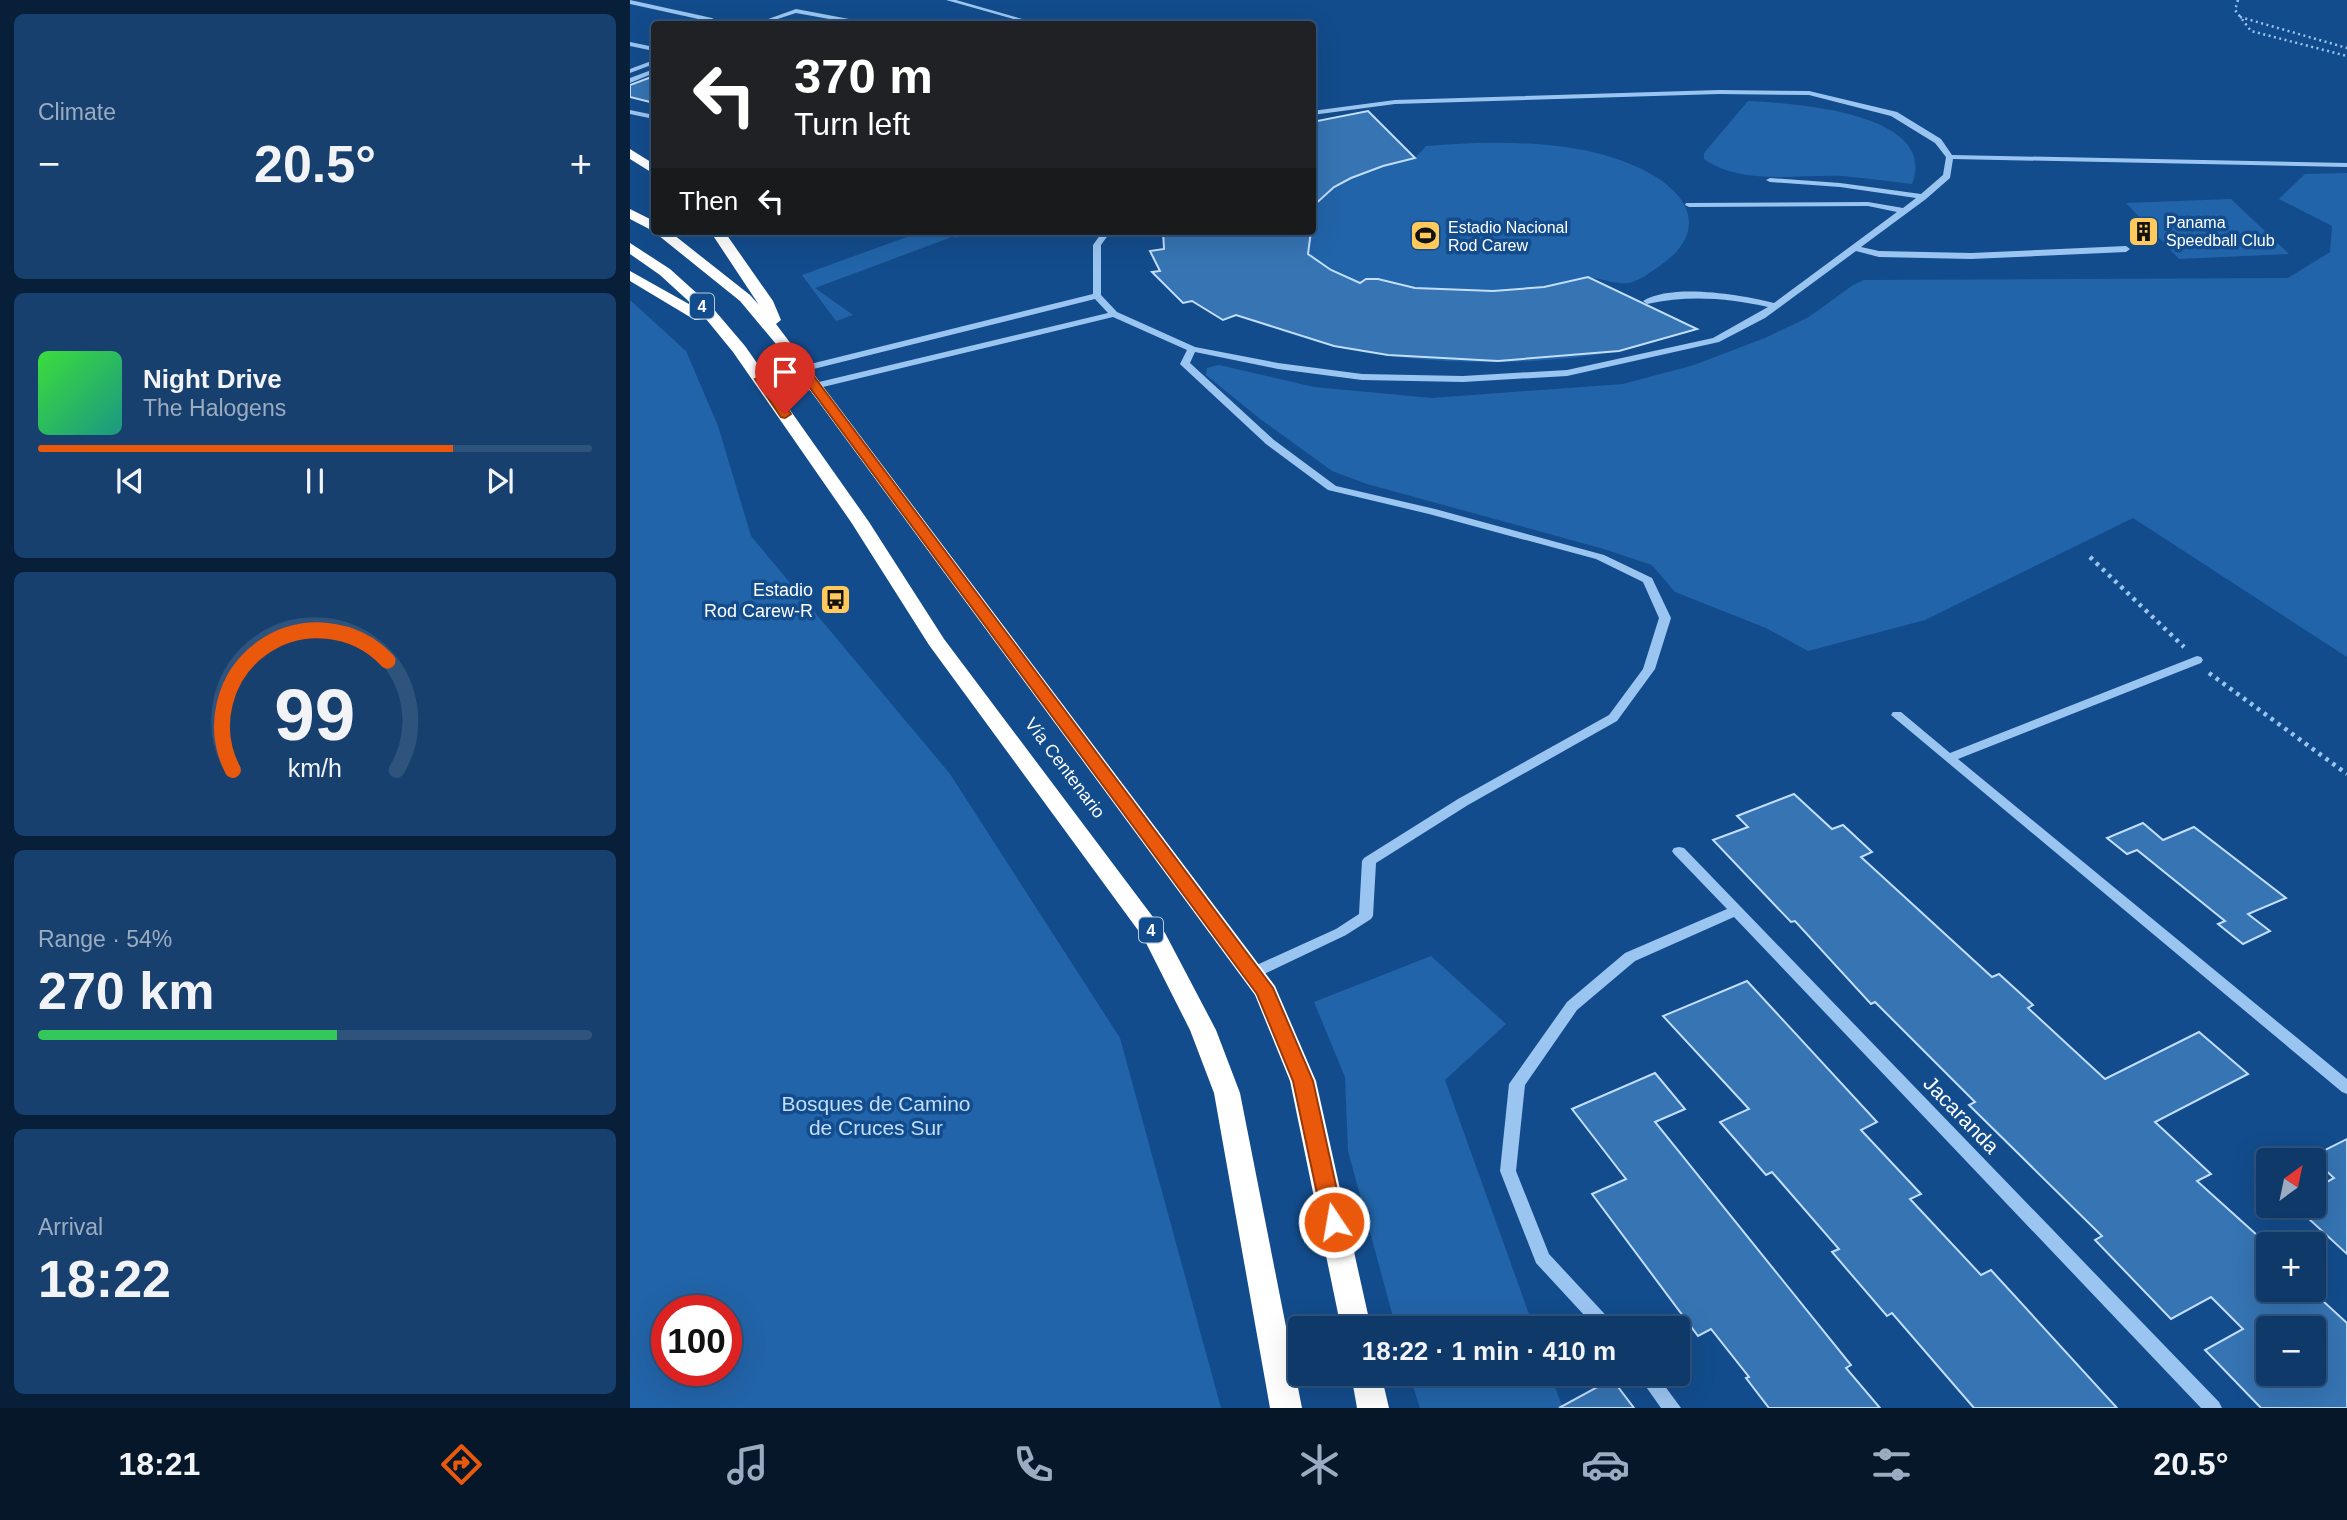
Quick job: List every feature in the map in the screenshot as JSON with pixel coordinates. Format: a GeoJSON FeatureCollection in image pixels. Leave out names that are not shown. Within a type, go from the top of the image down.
{"type":"FeatureCollection","features":[{"type":"Feature","properties":{"kind":"highway"},"geometry":{"type":"LineString","coordinates":[[630,153],[651,168]]}},
{"type":"Feature","properties":{"kind":"highway"},"geometry":{"type":"LineString","coordinates":[[630,213],[651,225]]}},
{"type":"Feature","properties":{"kind":"highway","name":"Vía Centenario"},"geometry":{"type":"LineString","coordinates":[[665,235],[745,298],[782,341],[1206,916],[1266,992],[1303,1081],[1353,1316]]}},
{"type":"Feature","properties":{"kind":"highway"},"geometry":{"type":"LineString","coordinates":[[720,235],[765,301],[782,341]]}},
{"type":"Feature","properties":{"kind":"highway","name":"Vía Centenario"},"geometry":{"type":"LineString","coordinates":[[630,247],[665,272],[706,309],[739,349],[860,522],[936,641],[1153,933],[1176,973],[1203,1030],[1227,1093],[1286,1408]]}},
{"type":"Feature","properties":{"kind":"highway"},"geometry":{"type":"LineString","coordinates":[[630,275],[693,312],[739,349]]}},
{"type":"Feature","properties":{"kind":"highway"},"geometry":{"type":"LineString","coordinates":[[1368,1386],[1373,1408]]}},
{"type":"Feature","properties":{"kind":"street"},"geometry":{"type":"LineString","coordinates":[[948,0],[1026,21]]}},
{"type":"Feature","properties":{"kind":"street"},"geometry":{"type":"LineString","coordinates":[[630,2],[712,20]]}},
{"type":"Feature","properties":{"kind":"street"},"geometry":{"type":"LineString","coordinates":[[766,21],[796,11],[849,21]]}},
{"type":"Feature","properties":{"kind":"street"},"geometry":{"type":"LineString","coordinates":[[792,21],[816,15]]}},
{"type":"Feature","properties":{"kind":"street"},"geometry":{"type":"LineString","coordinates":[[630,44],[651,48]]}},
{"type":"Feature","properties":{"kind":"street"},"geometry":{"type":"LineString","coordinates":[[630,71],[651,63]]}},
{"type":"Feature","properties":{"kind":"street"},"geometry":{"type":"LineString","coordinates":[[630,80],[651,72]]}},
{"type":"Feature","properties":{"kind":"street"},"geometry":{"type":"LineString","coordinates":[[1104,235],[1097,245],[1097,296],[1114,314],[1192,349],[1278,366],[1362,377],[1463,379],[1567,373],[1716,340],[1776,306],[1923,197],[1947,176],[1950,157],[1938,141],[1894,114],[1809,93],[1719,92],[1395,102],[1316,112]]}},
{"type":"Feature","properties":{"kind":"street"},"geometry":{"type":"LineString","coordinates":[[630,112],[651,116]]}},
{"type":"Feature","properties":{"kind":"street"},"geometry":{"type":"LineString","coordinates":[[1950,157],[2347,165]]}},
{"type":"Feature","properties":{"kind":"street"},"geometry":{"type":"LineString","coordinates":[[1770,180],[1840,185],[1923,197]]}},
{"type":"Feature","properties":{"kind":"street"},"geometry":{"type":"LineString","coordinates":[[1689,205],[1868,204],[1904,211]]}},
{"type":"Feature","properties":{"kind":"street"},"geometry":{"type":"LineString","coordinates":[[1855,247],[1879,254],[1971,256],[2126,249]]}},
{"type":"Feature","properties":{"kind":"street"},"geometry":{"type":"LineString","coordinates":[[1647,301],[1677,294],[1731,295],[1776,306]]}},
{"type":"Feature","properties":{"kind":"street"},"geometry":{"type":"LineString","coordinates":[[773,396],[808,377],[1097,296]]}},
{"type":"Feature","properties":{"kind":"street"},"geometry":{"type":"LineString","coordinates":[[761,379],[808,377],[1114,314]]}},
{"type":"Feature","properties":{"kind":"street"},"geometry":{"type":"LineString","coordinates":[[1192,349],[1185,364],[1270,442],[1332,488],[1431,510],[1600,557],[1648,580],[1665,618],[1649,669],[1613,718],[1463,802],[1369,861],[1366,916],[1341,932],[1253,974]]}},
{"type":"Feature","properties":{"kind":"street"},"geometry":{"type":"LineString","coordinates":[[1948,758],[2197,660]]}},
{"type":"Feature","properties":{"kind":"street"},"geometry":{"type":"LineString","coordinates":[[1897,715],[2347,1088]]}},
{"type":"Feature","properties":{"kind":"street","name":"Jacaranda"},"geometry":{"type":"LineString","coordinates":[[1679,851],[2213,1408]]}},
{"type":"Feature","properties":{"kind":"street"},"geometry":{"type":"LineString","coordinates":[[1596,1316],[1542,1258],[1508,1171],[1517,1084],[1572,1006],[1630,957],[1735,911]]}},
{"type":"Feature","properties":{"kind":"street"},"geometry":{"type":"LineString","coordinates":[[1655,1386],[1672,1408]]}},
{"type":"Feature","properties":{"kind":"path"},"geometry":{"type":"LineString","coordinates":[[2238,0],[2235,10],[2250,31],[2347,56]]}},
{"type":"Feature","properties":{"kind":"path"},"geometry":{"type":"LineString","coordinates":[[2240,17],[2347,48]]}},
{"type":"Feature","properties":{"kind":"green space"},"geometry":{"type":"Polygon","coordinates":[[[1748,101],[1827,109],[1857,116],[1884,127],[1904,141],[1915,160],[1912,184],[1842,176],[1753,176],[1735,173],[1704,159],[1704,153],[1748,101]]]}},
{"type":"Feature","properties":{"kind":"green space","name":"Estadio Nacional Rod Carew"},"geometry":{"type":"Polygon","coordinates":[[[1368,111],[1415,158],[1426,146],[1483,143],[1544,145],[1603,155],[1631,164],[1656,177],[1670,187],[1686,209],[1688,232],[1683,243],[1661,265],[1636,281],[1624,283],[1591,278],[1697,329],[1648,344],[1586,356],[1513,362],[1438,361],[1366,353],[1321,343],[1236,315],[1223,320],[1192,301],[1183,303],[1152,272],[1160,270],[1150,251],[1164,249],[1163,235],[1316,235],[1316,121],[1368,111]]]}},
{"type":"Feature","properties":{"kind":"green space"},"geometry":{"type":"Polygon","coordinates":[[[2347,173],[2347,657],[2133,518],[1925,620],[1808,651],[1766,628],[1675,592],[1652,565],[1604,549],[1367,484],[1332,471],[1206,375],[1207,368],[1219,365],[1314,387],[1432,398],[1623,384],[1694,365],[1765,338],[1809,317],[1864,280],[2288,278],[2330,252],[2332,226],[2279,199],[2305,174],[2347,173]]]}},
{"type":"Feature","properties":{"kind":"green space"},"geometry":{"type":"Polygon","coordinates":[[[2231,199],[2289,254],[2179,259],[2126,203],[2231,199]]]}},
{"type":"Feature","properties":{"kind":"green space"},"geometry":{"type":"Polygon","coordinates":[[[912,235],[948,235],[962,239],[952,237],[815,288],[853,315],[836,321],[802,275],[912,235]]]}},
{"type":"Feature","properties":{"kind":"green space","name":"Bosques de Camino de Cruces Sur"},"geometry":{"type":"Polygon","coordinates":[[[630,300],[686,351],[718,426],[751,536],[950,774],[1120,1038],[1221,1408],[630,1408],[630,300]]]}},
{"type":"Feature","properties":{"kind":"green space"},"geometry":{"type":"Polygon","coordinates":[[[1431,956],[1506,1024],[1445,1080],[1530,1316],[1393,1316],[1348,1151],[1345,1077],[1314,1002],[1431,956]]]}},
{"type":"Feature","properties":{"kind":"green space"},"geometry":{"type":"Polygon","coordinates":[[[1413,1386],[1555,1386],[1563,1408],[1420,1408],[1413,1386]]]}},
{"type":"Feature","properties":{"kind":"building"},"geometry":{"type":"Polygon","coordinates":[[[651,77],[651,102],[630,97],[630,85],[651,77]]]}},
{"type":"Feature","properties":{"kind":"building"},"geometry":{"type":"Polygon","coordinates":[[[1368,111],[1415,158],[1351,178],[1334,187],[1316,203],[1316,121],[1368,111]]]}},
{"type":"Feature","properties":{"kind":"building"},"geometry":{"type":"Polygon","coordinates":[[[1163,235],[1310,235],[1308,254],[1331,270],[1360,283],[1366,279],[1378,279],[1415,288],[1493,291],[1544,287],[1588,277],[1697,329],[1619,351],[1498,361],[1388,355],[1334,346],[1236,315],[1223,320],[1192,301],[1183,303],[1152,272],[1160,271],[1150,251],[1164,249],[1163,235]]]}},
{"type":"Feature","properties":{"kind":"building"},"geometry":{"type":"Polygon","coordinates":[[[1794,794],[1832,829],[1843,825],[1872,852],[1861,857],[1992,977],[1999,974],[2033,1005],[2028,1008],[2105,1079],[2199,1032],[2248,1074],[2155,1122],[2211,1174],[2197,1181],[2256,1234],[2256,1302],[2324,1302],[2347,1323],[2347,1408],[2261,1408],[2205,1350],[2243,1329],[2211,1297],[2171,1319],[2095,1240],[2102,1236],[1969,1105],[1975,1102],[1875,1002],[1871,1004],[1795,921],[1791,922],[1713,840],[1748,827],[1737,816],[1794,794]]]}},
{"type":"Feature","properties":{"kind":"building"},"geometry":{"type":"Polygon","coordinates":[[[2143,823],[2163,840],[2194,827],[2286,898],[2248,914],[2270,931],[2243,944],[2218,924],[2225,921],[2137,850],[2127,854],[2107,838],[2143,823]]]}},
{"type":"Feature","properties":{"kind":"building"},"geometry":{"type":"Polygon","coordinates":[[[1747,981],[1877,1122],[1861,1130],[1921,1194],[1910,1199],[1981,1275],[1991,1270],[2117,1408],[1974,1408],[1892,1313],[1887,1316],[1832,1252],[1839,1249],[1772,1172],[1766,1175],[1720,1122],[1749,1109],[1663,1016],[1747,981]]]}},
{"type":"Feature","properties":{"kind":"building"},"geometry":{"type":"Polygon","coordinates":[[[1655,1073],[1685,1109],[1655,1122],[1851,1365],[1846,1368],[1880,1408],[1769,1408],[1746,1378],[1749,1377],[1711,1329],[1698,1336],[1690,1325],[1690,1316],[1683,1316],[1592,1194],[1626,1179],[1572,1109],[1655,1073]]]}},
{"type":"Feature","properties":{"kind":"building"},"geometry":{"type":"Polygon","coordinates":[[[2347,1139],[2347,1254],[2308,1218],[2326,1218],[2326,1182],[2334,1178],[2326,1171],[2326,1150],[2347,1139]]]}},
{"type":"Feature","properties":{"kind":"building"},"geometry":{"type":"Polygon","coordinates":[[[1599,1386],[1617,1386],[1634,1408],[1559,1408],[1599,1386]]]}},
{"type":"Feature","properties":{"kind":"place","name":"Panama Speedball Club"},"geometry":{"type":"Point","coordinates":[2143,231]}},
{"type":"Feature","properties":{"kind":"place","name":"Estadio Nacional Rod Carew"},"geometry":{"type":"Point","coordinates":[1425,236]}},
{"type":"Feature","properties":{"kind":"place","name":"Estadio Rod Carew-R"},"geometry":{"type":"Point","coordinates":[836,600]}},
{"type":"Feature","properties":{"kind":"route"},"geometry":{"type":"LineString","coordinates":[[785,414],[761,379],[802,369],[1266,992],[1303,1081],[1334,1222]]}}]}
